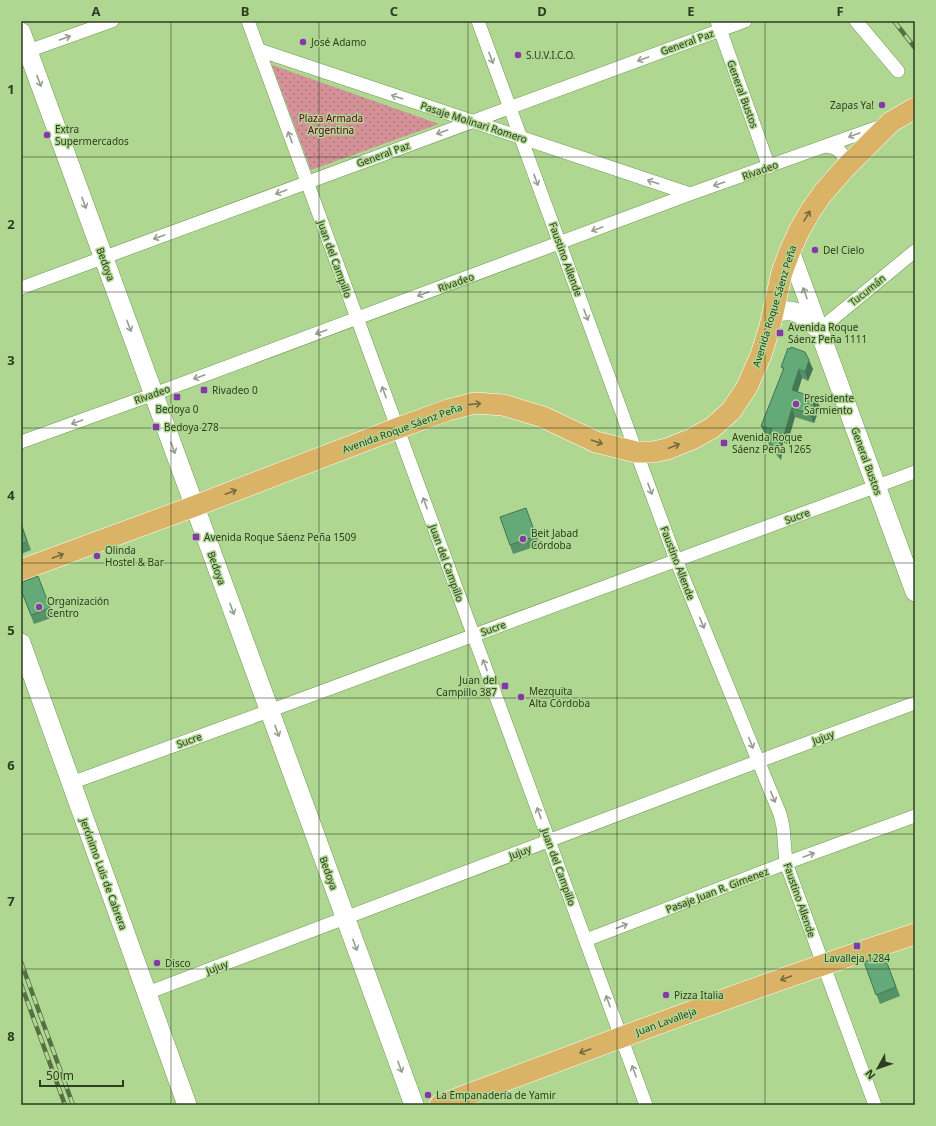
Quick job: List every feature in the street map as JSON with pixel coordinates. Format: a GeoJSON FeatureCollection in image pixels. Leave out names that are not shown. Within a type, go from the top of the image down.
{"type":"FeatureCollection","features":[{"type":"Feature","properties":{"kind":"main road","name":"Bedoya"},"geometry":{"type":"LineString","coordinates":[[21,32],[414,1105]]}},
{"type":"Feature","properties":{"kind":"main road","name":"Avenida Roque Sáenz Peña"},"geometry":{"type":"LineString","coordinates":[[21,570],[195,506],[398,428],[448,410],[475,403],[502,405],[543,417],[596,442],[636,452],[653,452],[667,449],[692,439],[712,428],[731,412],[747,387],[760,355],[782,272],[790,250],[811,210],[823,193],[845,168],[891,122],[915,108]]}},
{"type":"Feature","properties":{"kind":"main road","name":"General Bustos"},"geometry":{"type":"LineString","coordinates":[[790,250],[914,588]]}},
{"type":"Feature","properties":{"kind":"main road","name":"General Bustos"},"geometry":{"type":"LineString","coordinates":[[772,314],[781,310],[793,310],[800,313],[819,330]]}},
{"type":"Feature","properties":{"kind":"main road","name":"Jerónimo Luis de Cabrera"},"geometry":{"type":"LineString","coordinates":[[21,643],[187,1105]]}},
{"type":"Feature","properties":{"kind":"main road","name":"Juan Lavalleja"},"geometry":{"type":"LineString","coordinates":[[440,1105],[823,964],[915,934]]}},
{"type":"Feature","properties":{"kind":"street"},"geometry":{"type":"LineString","coordinates":[[28,52],[112,21]]}},
{"type":"Feature","properties":{"kind":"street","name":"Juan del Campillo"},"geometry":{"type":"LineString","coordinates":[[248,21],[646,1105]]}},
{"type":"Feature","properties":{"kind":"street","name":"Faustino Allende"},"geometry":{"type":"LineString","coordinates":[[478,21],[676,560],[780,814],[783,827],[786,863],[875,1105]]}},
{"type":"Feature","properties":{"kind":"street","name":"General Paz"},"geometry":{"type":"LineString","coordinates":[[21,288],[510,108],[719,26],[745,21]]}},
{"type":"Feature","properties":{"kind":"street"},"geometry":{"type":"LineString","coordinates":[[856,21],[898,71]]}},
{"type":"Feature","properties":{"kind":"street","name":"General Bustos"},"geometry":{"type":"LineString","coordinates":[[719,26],[769,167]]}},
{"type":"Feature","properties":{"kind":"street","name":"Pasaje Molinari Romero"},"geometry":{"type":"LineString","coordinates":[[259,50],[690,194]]}},
{"type":"Feature","properties":{"kind":"street","name":"Rivadeo"},"geometry":{"type":"LineString","coordinates":[[21,442],[154,394],[690,194],[769,167],[891,122]]}},
{"type":"Feature","properties":{"kind":"street"},"geometry":{"type":"LineString","coordinates":[[826,146],[834,147],[842,152],[845,160],[845,168]]}},
{"type":"Feature","properties":{"kind":"street","name":"Tucumán"},"geometry":{"type":"LineString","coordinates":[[819,330],[915,251]]}},
{"type":"Feature","properties":{"kind":"street","name":"Sucre"},"geometry":{"type":"LineString","coordinates":[[71,783],[915,472]]}},
{"type":"Feature","properties":{"kind":"street","name":"Jujuy"},"geometry":{"type":"LineString","coordinates":[[147,993],[915,703]]}},
{"type":"Feature","properties":{"kind":"street","name":"Pasaje Juan R. Gimenez"},"geometry":{"type":"LineString","coordinates":[[586,940],[786,863],[915,816]]}},
{"type":"Feature","properties":{"kind":"green space","name":"Plaza Armada Argentina"},"geometry":{"type":"Polygon","coordinates":[[[272,65],[439,124],[311,170],[272,65]]]}},
{"type":"Feature","properties":{"kind":"building"},"geometry":{"type":"Polygon","coordinates":[[[791,347],[805,352],[809,360],[805,372],[799,369],[792,390],[816,398],[810,414],[792,408],[784,435],[780,433],[778,451],[767,440],[772,429],[761,426],[784,368],[781,367],[788,348],[790,349],[791,347]]]}},
{"type":"Feature","properties":{"kind":"building","name":"Beit Jabad Córdoba"},"geometry":{"type":"Polygon","coordinates":[[[526,508],[536,536],[510,545],[500,517],[526,508]]]}},
{"type":"Feature","properties":{"kind":"building"},"geometry":{"type":"Polygon","coordinates":[[[21,523],[27,542],[21,544],[21,523]]]}},
{"type":"Feature","properties":{"kind":"building","name":"Organización Centro"},"geometry":{"type":"Polygon","coordinates":[[[38,576],[50,608],[31,615],[21,590],[22,582],[38,576]]]}},
{"type":"Feature","properties":{"kind":"building"},"geometry":{"type":"Polygon","coordinates":[[[884,955],[896,987],[876,995],[864,962],[884,955]]]}},
{"type":"Feature","properties":{"kind":"railway"},"geometry":{"type":"LineString","coordinates":[[894,21],[915,48]]}},
{"type":"Feature","properties":{"kind":"railway"},"geometry":{"type":"LineString","coordinates":[[21,962],[73,1105]]}},
{"type":"Feature","properties":{"kind":"railway"},"geometry":{"type":"LineString","coordinates":[[21,984],[65,1105]]}},
{"type":"Feature","properties":{"kind":"place","name":"José Adamo"},"geometry":{"type":"Point","coordinates":[303,42]}},
{"type":"Feature","properties":{"kind":"place","name":"S.U.V.I.C.O."},"geometry":{"type":"Point","coordinates":[518,55]}},
{"type":"Feature","properties":{"kind":"place","name":"Zapas Ya!"},"geometry":{"type":"Point","coordinates":[882,105]}},
{"type":"Feature","properties":{"kind":"place","name":"Extra Supermercados"},"geometry":{"type":"Point","coordinates":[47,135]}},
{"type":"Feature","properties":{"kind":"place","name":"Del Cielo"},"geometry":{"type":"Point","coordinates":[815,250]}},
{"type":"Feature","properties":{"kind":"place","name":"Avenida Roque Sáenz Peña 1111"},"geometry":{"type":"Point","coordinates":[780,333]}},
{"type":"Feature","properties":{"kind":"place","name":"Rivadeo 0"},"geometry":{"type":"Point","coordinates":[204,390]}},
{"type":"Feature","properties":{"kind":"place","name":"Bedoya 0"},"geometry":{"type":"Point","coordinates":[177,397]}},
{"type":"Feature","properties":{"kind":"place","name":"Presidente Sarmiento"},"geometry":{"type":"Point","coordinates":[796,404]}},
{"type":"Feature","properties":{"kind":"place","name":"Bedoya 278"},"geometry":{"type":"Point","coordinates":[156,427]}},
{"type":"Feature","properties":{"kind":"place","name":"Avenida Roque Sáenz Peña 1265"},"geometry":{"type":"Point","coordinates":[724,443]}},
{"type":"Feature","properties":{"kind":"place","name":"Avenida Roque Sáenz Peña 1509"},"geometry":{"type":"Point","coordinates":[196,537]}},
{"type":"Feature","properties":{"kind":"place","name":"Beit Jabad Córdoba"},"geometry":{"type":"Point","coordinates":[523,539]}},
{"type":"Feature","properties":{"kind":"place","name":"Olinda Hostel & Bar"},"geometry":{"type":"Point","coordinates":[97,556]}},
{"type":"Feature","properties":{"kind":"place","name":"Organización Centro"},"geometry":{"type":"Point","coordinates":[39,607]}},
{"type":"Feature","properties":{"kind":"place","name":"Juan del Campillo 387"},"geometry":{"type":"Point","coordinates":[505,686]}},
{"type":"Feature","properties":{"kind":"place","name":"Mezquita Alta Córdoba"},"geometry":{"type":"Point","coordinates":[521,697]}},
{"type":"Feature","properties":{"kind":"place","name":"Lavalleja 1284"},"geometry":{"type":"Point","coordinates":[857,946]}},
{"type":"Feature","properties":{"kind":"place","name":"Disco"},"geometry":{"type":"Point","coordinates":[157,963]}},
{"type":"Feature","properties":{"kind":"place","name":"Pizza Italia"},"geometry":{"type":"Point","coordinates":[666,995]}},
{"type":"Feature","properties":{"kind":"place","name":"La Empanadería de Yamir"},"geometry":{"type":"Point","coordinates":[428,1095]}}]}
